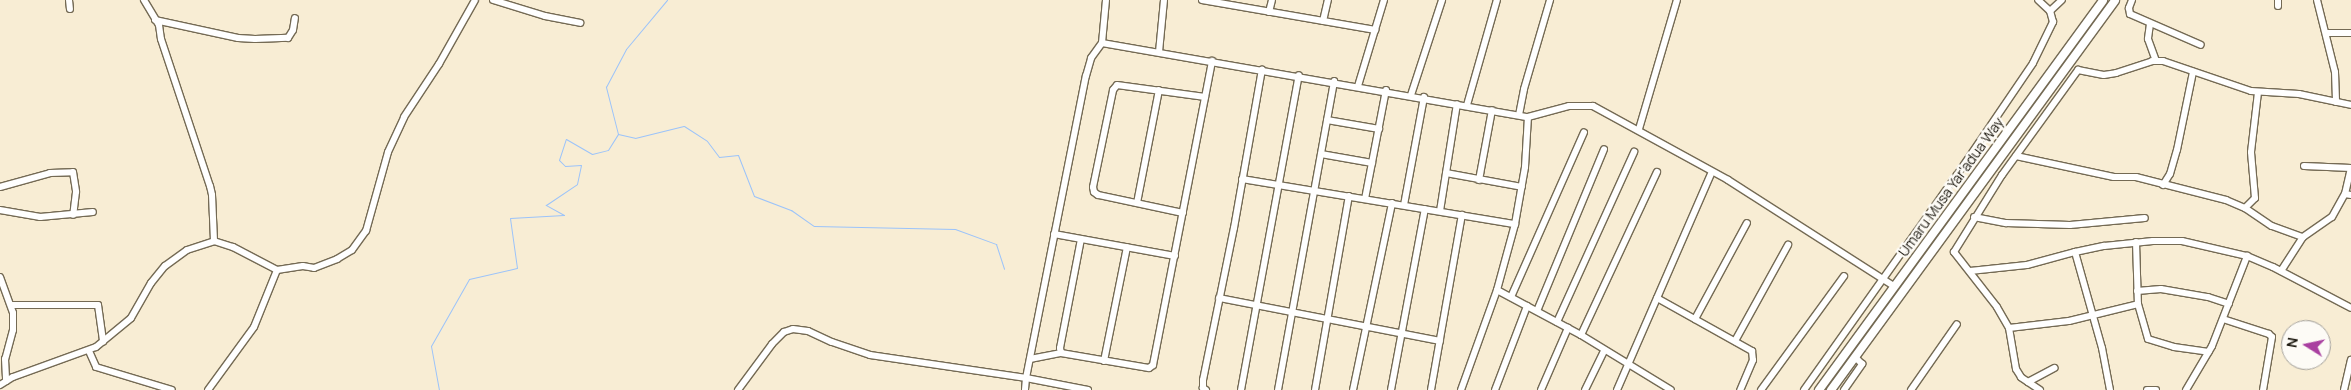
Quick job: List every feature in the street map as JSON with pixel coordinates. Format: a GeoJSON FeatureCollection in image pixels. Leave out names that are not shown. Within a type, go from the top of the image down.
{"type":"FeatureCollection","features":[{"type":"Feature","properties":{"kind":"main road","name":"Umaru Musa Yar'adua Way"},"geometry":{"type":"LineString","coordinates":[[1819,390],[2103,0]]}},
{"type":"Feature","properties":{"kind":"main road","name":"Umaru Musa Yar'adua Way"},"geometry":{"type":"LineString","coordinates":[[1831,390],[2115,0]]}},
{"type":"Feature","properties":{"kind":"street"},"geometry":{"type":"LineString","coordinates":[[69,0],[70,9]]}},
{"type":"Feature","properties":{"kind":"street"},"geometry":{"type":"LineString","coordinates":[[144,0],[155,20],[212,195],[214,241]]}},
{"type":"Feature","properties":{"kind":"street"},"geometry":{"type":"LineString","coordinates":[[0,385],[6,380],[89,351],[103,342],[130,318],[151,282],[165,266],[187,250],[214,241],[233,247],[277,270],[303,266],[314,268],[352,250],[366,231],[388,152],[404,117],[439,64],[475,0]]}},
{"type":"Feature","properties":{"kind":"street"},"geometry":{"type":"LineString","coordinates":[[493,0],[545,16],[580,23]]}},
{"type":"Feature","properties":{"kind":"street"},"geometry":{"type":"LineString","coordinates":[[1025,390],[1086,76],[1091,58],[1102,42],[1106,0]]}},
{"type":"Feature","properties":{"kind":"street"},"geometry":{"type":"LineString","coordinates":[[1158,52],[1164,0]]}},
{"type":"Feature","properties":{"kind":"street"},"geometry":{"type":"LineString","coordinates":[[1202,0],[1375,30]]}},
{"type":"Feature","properties":{"kind":"street"},"geometry":{"type":"LineString","coordinates":[[1269,12],[1272,0]]}},
{"type":"Feature","properties":{"kind":"street"},"geometry":{"type":"LineString","coordinates":[[1323,21],[1328,0]]}},
{"type":"Feature","properties":{"kind":"street"},"geometry":{"type":"LineString","coordinates":[[1358,86],[1384,0]]}},
{"type":"Feature","properties":{"kind":"street"},"geometry":{"type":"LineString","coordinates":[[1411,95],[1442,0]]}},
{"type":"Feature","properties":{"kind":"street"},"geometry":{"type":"LineString","coordinates":[[1467,106],[1497,0]]}},
{"type":"Feature","properties":{"kind":"street"},"geometry":{"type":"LineString","coordinates":[[1520,115],[1524,88],[1550,0]]}},
{"type":"Feature","properties":{"kind":"street"},"geometry":{"type":"LineString","coordinates":[[1639,129],[1677,0]]}},
{"type":"Feature","properties":{"kind":"street"},"geometry":{"type":"LineString","coordinates":[[1804,390],[1884,279],[2033,63],[2053,22],[2050,11],[2038,0]]}},
{"type":"Feature","properties":{"kind":"street"},"geometry":{"type":"LineString","coordinates":[[2050,11],[2062,0]]}},
{"type":"Feature","properties":{"kind":"street"},"geometry":{"type":"LineString","coordinates":[[2132,0],[2129,8],[2130,14],[2201,45]]}},
{"type":"Feature","properties":{"kind":"street"},"geometry":{"type":"LineString","coordinates":[[2317,0],[2335,72],[2336,102]]}},
{"type":"Feature","properties":{"kind":"street"},"geometry":{"type":"LineString","coordinates":[[155,20],[238,38],[288,38],[293,30],[295,18]]}},
{"type":"Feature","properties":{"kind":"street"},"geometry":{"type":"LineString","coordinates":[[2150,24],[2148,39],[2156,61]]}},
{"type":"Feature","properties":{"kind":"street"},"geometry":{"type":"LineString","coordinates":[[2326,33],[2351,33]]}},
{"type":"Feature","properties":{"kind":"street"},"geometry":{"type":"LineString","coordinates":[[1102,42],[1386,90],[1528,117],[1582,104],[1593,106],[1639,129],[1728,180],[1894,286]]}},
{"type":"Feature","properties":{"kind":"street"},"geometry":{"type":"LineString","coordinates":[[1030,359],[1061,352],[1146,368],[1153,365],[1212,61]]}},
{"type":"Feature","properties":{"kind":"street"},"geometry":{"type":"LineString","coordinates":[[2040,390],[2028,382],[2016,369],[2009,328],[1997,307],[1954,252],[1974,217],[2078,70],[2104,75],[2116,74],[2156,61],[2258,92],[2299,94],[2351,105]]}},
{"type":"Feature","properties":{"kind":"street"},"geometry":{"type":"LineString","coordinates":[[1206,390],[1203,388],[1203,380],[1262,69]]}},
{"type":"Feature","properties":{"kind":"street"},"geometry":{"type":"LineString","coordinates":[[2163,185],[2170,174],[2178,150],[2193,72]]}},
{"type":"Feature","properties":{"kind":"street"},"geometry":{"type":"LineString","coordinates":[[1241,390],[1255,305],[1299,76]]}},
{"type":"Feature","properties":{"kind":"street"},"geometry":{"type":"LineString","coordinates":[[1278,390],[1334,81]]}},
{"type":"Feature","properties":{"kind":"street"},"geometry":{"type":"LineString","coordinates":[[1183,214],[1094,192],[1095,177],[1113,90],[1117,86],[1122,85],[1205,97]]}},
{"type":"Feature","properties":{"kind":"street"},"geometry":{"type":"LineString","coordinates":[[1137,203],[1159,90]]}},
{"type":"Feature","properties":{"kind":"street"},"geometry":{"type":"LineString","coordinates":[[1365,199],[1386,90]]}},
{"type":"Feature","properties":{"kind":"street"},"geometry":{"type":"LineString","coordinates":[[2245,208],[2255,198],[2252,152],[2258,92]]}},
{"type":"Feature","properties":{"kind":"street"},"geometry":{"type":"LineString","coordinates":[[1404,206],[1424,98]]}},
{"type":"Feature","properties":{"kind":"street"},"geometry":{"type":"LineString","coordinates":[[1440,211],[1457,104]]}},
{"type":"Feature","properties":{"kind":"street"},"geometry":{"type":"LineString","coordinates":[[1479,180],[1492,110]]}},
{"type":"Feature","properties":{"kind":"street"},"geometry":{"type":"LineString","coordinates":[[1461,390],[1497,290],[1515,224],[1522,187],[1528,117]]}},
{"type":"Feature","properties":{"kind":"street"},"geometry":{"type":"LineString","coordinates":[[1327,120],[1379,129]]}},
{"type":"Feature","properties":{"kind":"street"},"geometry":{"type":"LineString","coordinates":[[1511,297],[1584,132]]}},
{"type":"Feature","properties":{"kind":"street"},"geometry":{"type":"LineString","coordinates":[[1537,312],[1604,149]]}},
{"type":"Feature","properties":{"kind":"street"},"geometry":{"type":"LineString","coordinates":[[1557,322],[1634,152]]}},
{"type":"Feature","properties":{"kind":"street"},"geometry":{"type":"LineString","coordinates":[[1321,154],[1372,163]]}},
{"type":"Feature","properties":{"kind":"street"},"geometry":{"type":"LineString","coordinates":[[2016,156],[2114,176],[2136,177],[2226,200],[2245,208],[2272,226],[2303,237]]}},
{"type":"Feature","properties":{"kind":"street"},"geometry":{"type":"LineString","coordinates":[[2281,271],[2303,237],[2332,217],[2348,194],[2351,169],[2304,166]]}},
{"type":"Feature","properties":{"kind":"street"},"geometry":{"type":"LineString","coordinates":[[0,187],[50,173],[73,172],[76,192],[73,215]]}},
{"type":"Feature","properties":{"kind":"street"},"geometry":{"type":"LineString","coordinates":[[1581,335],[1657,172]]}},
{"type":"Feature","properties":{"kind":"street"},"geometry":{"type":"LineString","coordinates":[[1617,390],[1712,172]]}},
{"type":"Feature","properties":{"kind":"street"},"geometry":{"type":"LineString","coordinates":[[1446,173],[1522,187]]}},
{"type":"Feature","properties":{"kind":"street"},"geometry":{"type":"LineString","coordinates":[[1242,179],[1515,224]]}},
{"type":"Feature","properties":{"kind":"street"},"geometry":{"type":"LineString","coordinates":[[1315,390],[1349,196]]}},
{"type":"Feature","properties":{"kind":"street"},"geometry":{"type":"LineString","coordinates":[[1354,390],[1365,326],[1392,204]]}},
{"type":"Feature","properties":{"kind":"street"},"geometry":{"type":"LineString","coordinates":[[1391,390],[1425,209]]}},
{"type":"Feature","properties":{"kind":"street"},"geometry":{"type":"LineString","coordinates":[[0,210],[40,217],[93,212]]}},
{"type":"Feature","properties":{"kind":"street"},"geometry":{"type":"LineString","coordinates":[[1430,390],[1462,215]]}},
{"type":"Feature","properties":{"kind":"street"},"geometry":{"type":"LineString","coordinates":[[1974,217],[2006,223],[2070,225],[2145,218]]}},
{"type":"Feature","properties":{"kind":"street"},"geometry":{"type":"LineString","coordinates":[[1695,319],[1747,223]]}},
{"type":"Feature","properties":{"kind":"street"},"geometry":{"type":"LineString","coordinates":[[1054,234],[1175,256]]}},
{"type":"Feature","properties":{"kind":"street"},"geometry":{"type":"LineString","coordinates":[[1061,352],[1060,348],[1081,239]]}},
{"type":"Feature","properties":{"kind":"street"},"geometry":{"type":"LineString","coordinates":[[1970,271],[2027,265],[2075,252],[2136,242],[2182,241],[2247,256],[2281,271],[2351,308]]}},
{"type":"Feature","properties":{"kind":"street"},"geometry":{"type":"LineString","coordinates":[[2136,242],[2138,304],[2148,339],[2209,352]]}},
{"type":"Feature","properties":{"kind":"street"},"geometry":{"type":"LineString","coordinates":[[1734,341],[1788,245]]}},
{"type":"Feature","properties":{"kind":"street"},"geometry":{"type":"LineString","coordinates":[[1104,361],[1127,247]]}},
{"type":"Feature","properties":{"kind":"street"},"geometry":{"type":"LineString","coordinates":[[2075,252],[2102,348],[2110,390]]}},
{"type":"Feature","properties":{"kind":"street"},"geometry":{"type":"LineString","coordinates":[[2186,390],[2209,352],[2247,256]]}},
{"type":"Feature","properties":{"kind":"street"},"geometry":{"type":"LineString","coordinates":[[208,390],[254,326],[277,270]]}},
{"type":"Feature","properties":{"kind":"street"},"geometry":{"type":"LineString","coordinates":[[1761,390],[1844,276]]}},
{"type":"Feature","properties":{"kind":"street"},"geometry":{"type":"LineString","coordinates":[[0,277],[11,305],[13,330],[5,359],[6,380]]}},
{"type":"Feature","properties":{"kind":"street"},"geometry":{"type":"LineString","coordinates":[[2138,291],[2161,289],[2208,297],[2229,304]]}},
{"type":"Feature","properties":{"kind":"street"},"geometry":{"type":"LineString","coordinates":[[1497,290],[1581,335],[1604,351],[1670,390]]}},
{"type":"Feature","properties":{"kind":"street"},"geometry":{"type":"LineString","coordinates":[[1219,298],[1440,341]]}},
{"type":"Feature","properties":{"kind":"street"},"geometry":{"type":"LineString","coordinates":[[1657,298],[1752,351],[1754,355],[1740,390]]}},
{"type":"Feature","properties":{"kind":"street"},"geometry":{"type":"LineString","coordinates":[[2009,328],[2093,316],[2138,304]]}},
{"type":"Feature","properties":{"kind":"street"},"geometry":{"type":"LineString","coordinates":[[11,305],[98,305],[103,342]]}},
{"type":"Feature","properties":{"kind":"street"},"geometry":{"type":"LineString","coordinates":[[1495,390],[1527,306]]}},
{"type":"Feature","properties":{"kind":"street"},"geometry":{"type":"LineString","coordinates":[[2223,319],[2269,334],[2272,337],[2263,390]]}},
{"type":"Feature","properties":{"kind":"street"},"geometry":{"type":"LineString","coordinates":[[1911,390],[1957,324]]}},
{"type":"Feature","properties":{"kind":"street"},"geometry":{"type":"LineString","coordinates":[[1541,390],[1568,328]]}},
{"type":"Feature","properties":{"kind":"street"},"geometry":{"type":"LineString","coordinates":[[738,390],[772,344],[784,332],[793,329],[808,331],[832,342],[870,355],[1026,378],[1088,390]]}},
{"type":"Feature","properties":{"kind":"street"},"geometry":{"type":"LineString","coordinates":[[89,351],[96,367],[172,390]]}},
{"type":"Feature","properties":{"kind":"street"},"geometry":{"type":"LineString","coordinates":[[1585,390],[1604,351]]}},
{"type":"Feature","properties":{"kind":"street"},"geometry":{"type":"LineString","coordinates":[[1844,390],[1862,364],[1855,357]]}},
{"type":"Feature","properties":{"kind":"street"},"geometry":{"type":"LineString","coordinates":[[2344,390],[2349,377],[2351,360]]}},
{"type":"Feature","properties":{"kind":"street"},"geometry":{"type":"LineString","coordinates":[[2028,382],[2054,368]]}},
{"type":"Feature","properties":{"kind":"street"},"geometry":{"type":"LineString","coordinates":[[2147,390],[2156,390]]}},
{"type":"Feature","properties":{"kind":"waterway"},"geometry":{"type":"LineString","coordinates":[[439,390],[431,346],[469,279],[517,268],[510,218],[564,215],[546,205],[577,184],[581,165],[565,166],[559,160],[566,139],[592,154],[608,150],[618,134],[606,87],[626,49],[667,0]]}},
{"type":"Feature","properties":{"kind":"waterway"},"geometry":{"type":"LineString","coordinates":[[618,134],[635,138],[684,126],[707,141],[719,157],[738,155],[754,196],[791,210],[814,226],[955,229],[996,244],[1004,269]]}}]}
